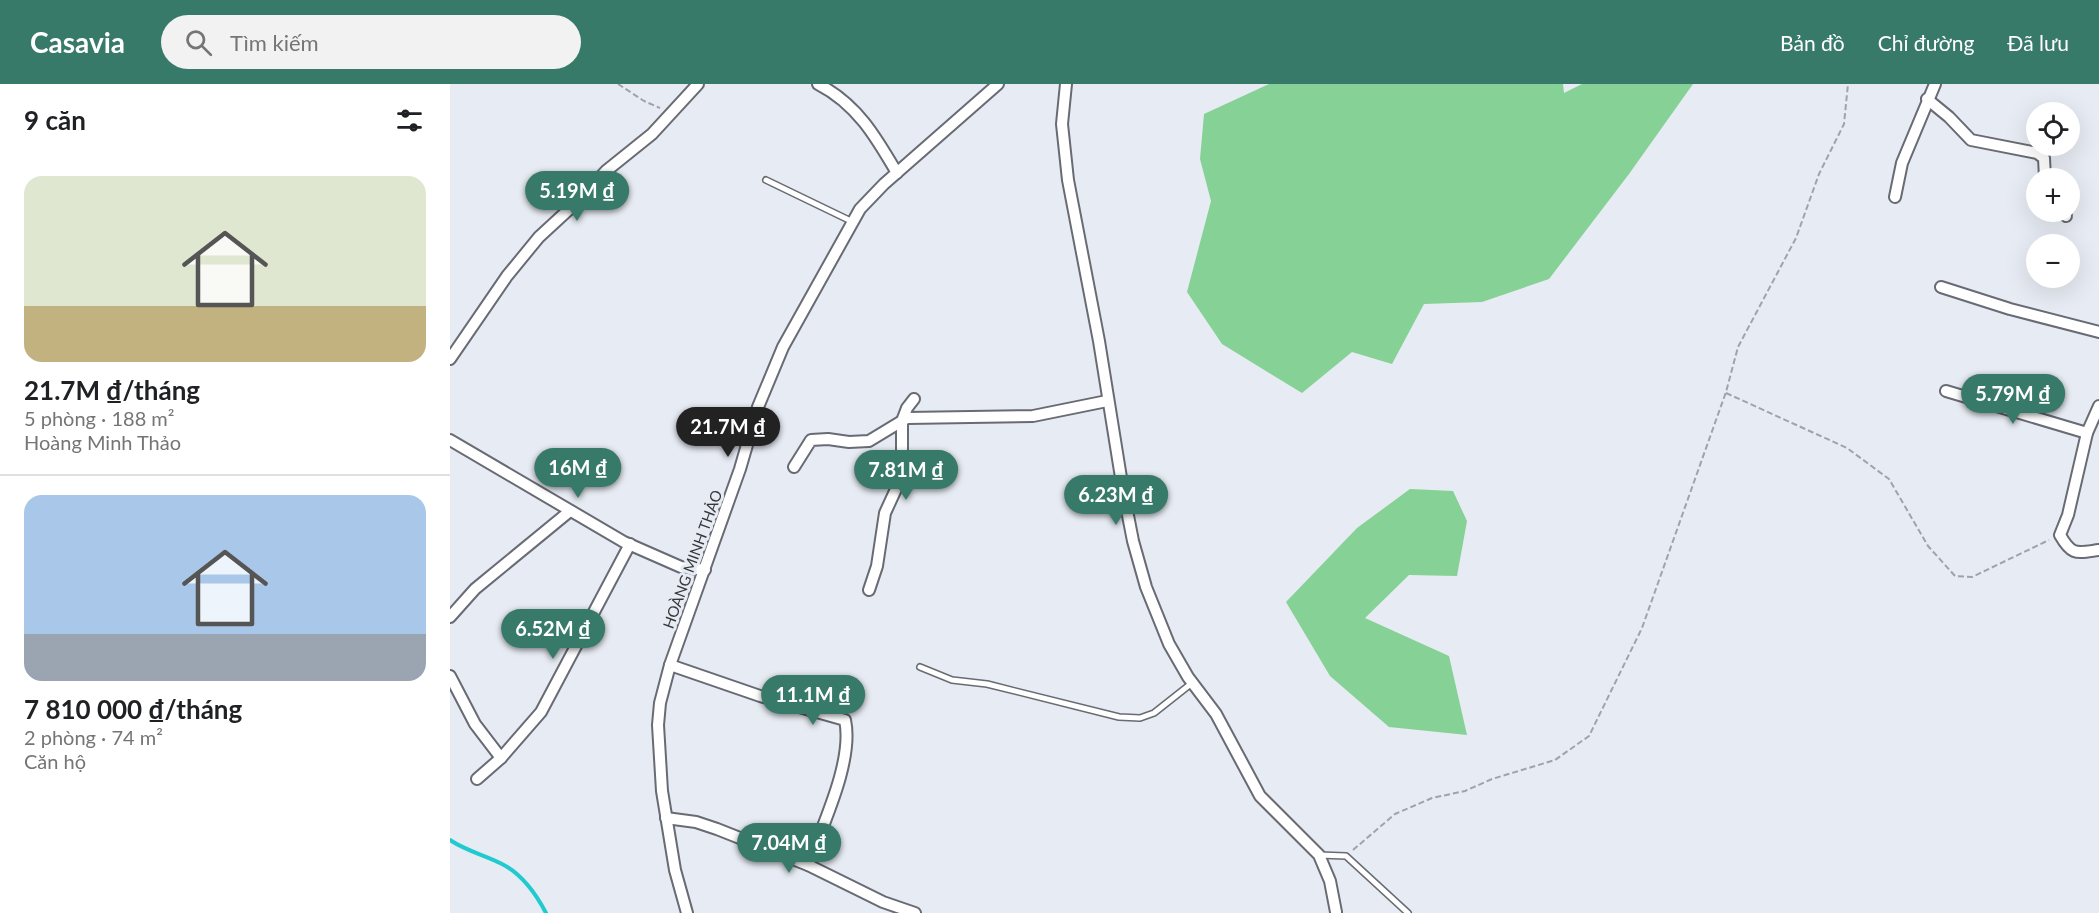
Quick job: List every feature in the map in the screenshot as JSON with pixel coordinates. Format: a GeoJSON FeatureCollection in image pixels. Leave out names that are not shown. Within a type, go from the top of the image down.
{"type":"FeatureCollection","features":[{"type":"Feature","properties":{"kind":"street"},"geometry":{"type":"LineString","coordinates":[[450,359],[507,276],[539,237],[606,171],[643,142],[698,84]]}},
{"type":"Feature","properties":{"kind":"street"},"geometry":{"type":"LineString","coordinates":[[818,84],[852,106],[897,173]]}},
{"type":"Feature","properties":{"kind":"street","name":"HOÀNG MINH THẢO"},"geometry":{"type":"LineString","coordinates":[[687,913],[675,870],[662,791],[658,725],[664,684],[773,368],[853,222],[871,196],[998,84]]}},
{"type":"Feature","properties":{"kind":"street"},"geometry":{"type":"LineString","coordinates":[[1066,84],[1062,124],[1068,180],[1099,341],[1107,401],[1133,541],[1146,587],[1169,644],[1192,683],[1216,714],[1260,796],[1319,855],[1330,881],[1336,913]]}},
{"type":"Feature","properties":{"kind":"street"},"geometry":{"type":"LineString","coordinates":[[1895,197],[1902,163],[1935,84]]}},
{"type":"Feature","properties":{"kind":"street"},"geometry":{"type":"LineString","coordinates":[[1928,99],[1971,140],[2037,153],[2044,158],[2044,168]]}},
{"type":"Feature","properties":{"kind":"street"},"geometry":{"type":"LineString","coordinates":[[1941,287],[2021,312],[2099,332]]}},
{"type":"Feature","properties":{"kind":"street"},"geometry":{"type":"LineString","coordinates":[[1946,391],[2087,433]]}},
{"type":"Feature","properties":{"kind":"street"},"geometry":{"type":"LineString","coordinates":[[869,590],[877,566],[885,513],[902,476],[902,421],[907,408],[914,399]]}},
{"type":"Feature","properties":{"kind":"street"},"geometry":{"type":"LineString","coordinates":[[795,467],[811,440],[869,441],[907,418],[1033,416],[1107,401]]}},
{"type":"Feature","properties":{"kind":"street"},"geometry":{"type":"LineString","coordinates":[[2098,410],[2087,433],[2068,515],[2060,535],[2067,549],[2073,552],[2099,550]]}},
{"type":"Feature","properties":{"kind":"street"},"geometry":{"type":"LineString","coordinates":[[451,442],[630,544],[681,567],[705,570]]}},
{"type":"Feature","properties":{"kind":"street"},"geometry":{"type":"LineString","coordinates":[[450,617],[475,589],[570,511]]}},
{"type":"Feature","properties":{"kind":"street"},"geometry":{"type":"LineString","coordinates":[[477,779],[501,758],[541,712],[630,544]]}},
{"type":"Feature","properties":{"kind":"street"},"geometry":{"type":"LineString","coordinates":[[670,665],[760,696],[845,720],[846,746],[843,766],[808,865]]}},
{"type":"Feature","properties":{"kind":"street"},"geometry":{"type":"LineString","coordinates":[[450,676],[475,724],[501,758]]}},
{"type":"Feature","properties":{"kind":"street"},"geometry":{"type":"LineString","coordinates":[[666,818],[696,822],[808,865],[883,902],[915,913]]}},
{"type":"Feature","properties":{"kind":"street"},"geometry":{"type":"LineString","coordinates":[[879,913],[883,902]]}},
{"type":"Feature","properties":{"kind":"lane"},"geometry":{"type":"LineString","coordinates":[[766,180],[853,222]]}},
{"type":"Feature","properties":{"kind":"lane"},"geometry":{"type":"LineString","coordinates":[[920,667],[952,680],[987,684],[1119,717],[1140,718],[1154,713],[1192,683]]}},
{"type":"Feature","properties":{"kind":"lane"},"geometry":{"type":"LineString","coordinates":[[1319,855],[1346,856],[1408,913]]}},
{"type":"Feature","properties":{"kind":"path"},"geometry":{"type":"LineString","coordinates":[[618,84],[644,101],[672,112]]}},
{"type":"Feature","properties":{"kind":"path"},"geometry":{"type":"LineString","coordinates":[[1346,856],[1395,813],[1432,798],[1465,791],[1492,779],[1519,773],[1555,760],[1588,736],[1642,628],[1726,392],[1738,347],[1796,238],[1819,174],[1844,124],[1848,84]]}},
{"type":"Feature","properties":{"kind":"path"},"geometry":{"type":"LineString","coordinates":[[1726,392],[1847,448],[1889,479],[1928,546],[1955,576],[1972,577],[2060,535]]}},
{"type":"Feature","properties":{"kind":"green space"},"geometry":{"type":"Polygon","coordinates":[[[1269,84],[1563,84],[1564,93],[1582,84],[1693,84],[1629,174],[1549,279],[1482,302],[1424,304],[1392,364],[1352,352],[1302,393],[1222,344],[1187,292],[1211,201],[1200,159],[1204,114],[1269,84]]]}},
{"type":"Feature","properties":{"kind":"green space"},"geometry":{"type":"Polygon","coordinates":[[[1410,489],[1453,491],[1467,521],[1457,576],[1409,575],[1365,618],[1449,656],[1467,735],[1389,727],[1330,676],[1286,602],[1357,528],[1410,489]]]}},
{"type":"Feature","properties":{"kind":"waterway"},"geometry":{"type":"LineString","coordinates":[[450,840],[516,873],[533,892],[546,913]]}}]}
